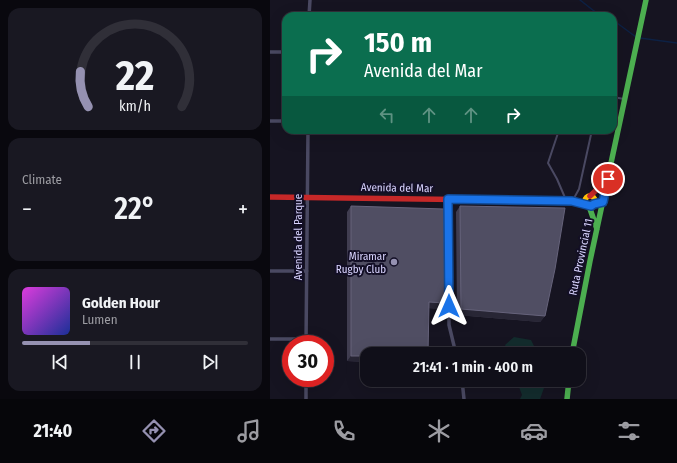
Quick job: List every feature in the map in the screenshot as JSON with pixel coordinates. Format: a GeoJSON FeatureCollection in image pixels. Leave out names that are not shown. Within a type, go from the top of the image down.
{"type":"FeatureCollection","features":[{"type":"Feature","properties":{"kind":"main road","name":"Ruta Provincial 11"},"geometry":{"type":"LineString","coordinates":[[573,347],[579,311],[646,0]]}},
{"type":"Feature","properties":{"kind":"main road","name":"Avenida del Mar"},"geometry":{"type":"LineString","coordinates":[[270,197],[590,201],[608,179]]}},
{"type":"Feature","properties":{"kind":"main road"},"geometry":{"type":"LineString","coordinates":[[597,229],[590,201],[603,202]]}},
{"type":"Feature","properties":{"kind":"main road"},"geometry":{"type":"LineString","coordinates":[[567,399],[568,387]]}},
{"type":"Feature","properties":{"kind":"street"},"geometry":{"type":"LineString","coordinates":[[309,12],[310,0]]}},
{"type":"Feature","properties":{"kind":"street"},"geometry":{"type":"LineString","coordinates":[[270,52],[282,52]]}},
{"type":"Feature","properties":{"kind":"street"},"geometry":{"type":"LineString","coordinates":[[270,121],[282,121]]}},
{"type":"Feature","properties":{"kind":"street","name":"Avenida del Parque"},"geometry":{"type":"LineString","coordinates":[[306,335],[308,134]]}},
{"type":"Feature","properties":{"kind":"street"},"geometry":{"type":"LineString","coordinates":[[448,199],[449,325],[454,347]]}},
{"type":"Feature","properties":{"kind":"street"},"geometry":{"type":"LineString","coordinates":[[270,271],[307,271]]}},
{"type":"Feature","properties":{"kind":"street"},"geometry":{"type":"LineString","coordinates":[[270,339],[282,339]]}},
{"type":"Feature","properties":{"kind":"street"},"geometry":{"type":"LineString","coordinates":[[306,387],[306,399]]}},
{"type":"Feature","properties":{"kind":"street"},"geometry":{"type":"LineString","coordinates":[[463,387],[464,399]]}},
{"type":"Feature","properties":{"kind":"lane"},"geometry":{"type":"LineString","coordinates":[[617,98],[625,99]]}},
{"type":"Feature","properties":{"kind":"lane"},"geometry":{"type":"LineString","coordinates":[[558,134],[548,163],[570,201],[579,188],[591,134]]}},
{"type":"Feature","properties":{"kind":"green space"},"geometry":{"type":"Polygon","coordinates":[[[514,337],[531,340],[534,347],[506,347],[505,345],[514,337]]]}},
{"type":"Feature","properties":{"kind":"green space"},"geometry":{"type":"Polygon","coordinates":[[[519,387],[544,387],[540,399],[520,399],[522,395],[519,387]]]}},
{"type":"Feature","properties":{"kind":"building","name":"Miramar Rugby Club"},"geometry":{"type":"Polygon","coordinates":[[[351,206],[444,209],[445,303],[429,302],[428,347],[360,347],[360,356],[351,356],[351,206]]]}},
{"type":"Feature","properties":{"kind":"building"},"geometry":{"type":"Polygon","coordinates":[[[460,206],[565,208],[555,269],[545,316],[461,309],[460,206]]]}},
{"type":"Feature","properties":{"kind":"waterway"},"geometry":{"type":"LineString","coordinates":[[580,0],[596,12]]}},
{"type":"Feature","properties":{"kind":"waterway"},"geometry":{"type":"LineString","coordinates":[[617,23],[636,37]]}},
{"type":"Feature","properties":{"kind":"waterway"},"geometry":{"type":"LineString","coordinates":[[640,38],[677,43]]}},
{"type":"Feature","properties":{"kind":"traffic: fast"},"geometry":{"type":"LineString","coordinates":[[573,347],[590,261],[646,0]]}},
{"type":"Feature","properties":{"kind":"traffic: fast"},"geometry":{"type":"LineString","coordinates":[[589,206],[597,229]]}},
{"type":"Feature","properties":{"kind":"traffic: fast"},"geometry":{"type":"LineString","coordinates":[[567,399],[568,387]]}},
{"type":"Feature","properties":{"kind":"traffic: slow"},"geometry":{"type":"LineString","coordinates":[[588,196],[592,196],[594,197],[595,201],[594,205],[588,206],[585,203],[585,199],[588,196]]}},
{"type":"Feature","properties":{"kind":"traffic: jam"},"geometry":{"type":"LineString","coordinates":[[590,196],[608,179]]}},
{"type":"Feature","properties":{"kind":"traffic: jam"},"geometry":{"type":"LineString","coordinates":[[270,197],[573,201],[586,204]]}},
{"type":"Feature","properties":{"kind":"place","name":"Miramar Rugby Club"},"geometry":{"type":"Point","coordinates":[394,262]}},
{"type":"Feature","properties":{"kind":"route"},"geometry":{"type":"LineString","coordinates":[[449,306],[448,199],[572,201],[591,206],[603,202],[608,179]]}}]}
